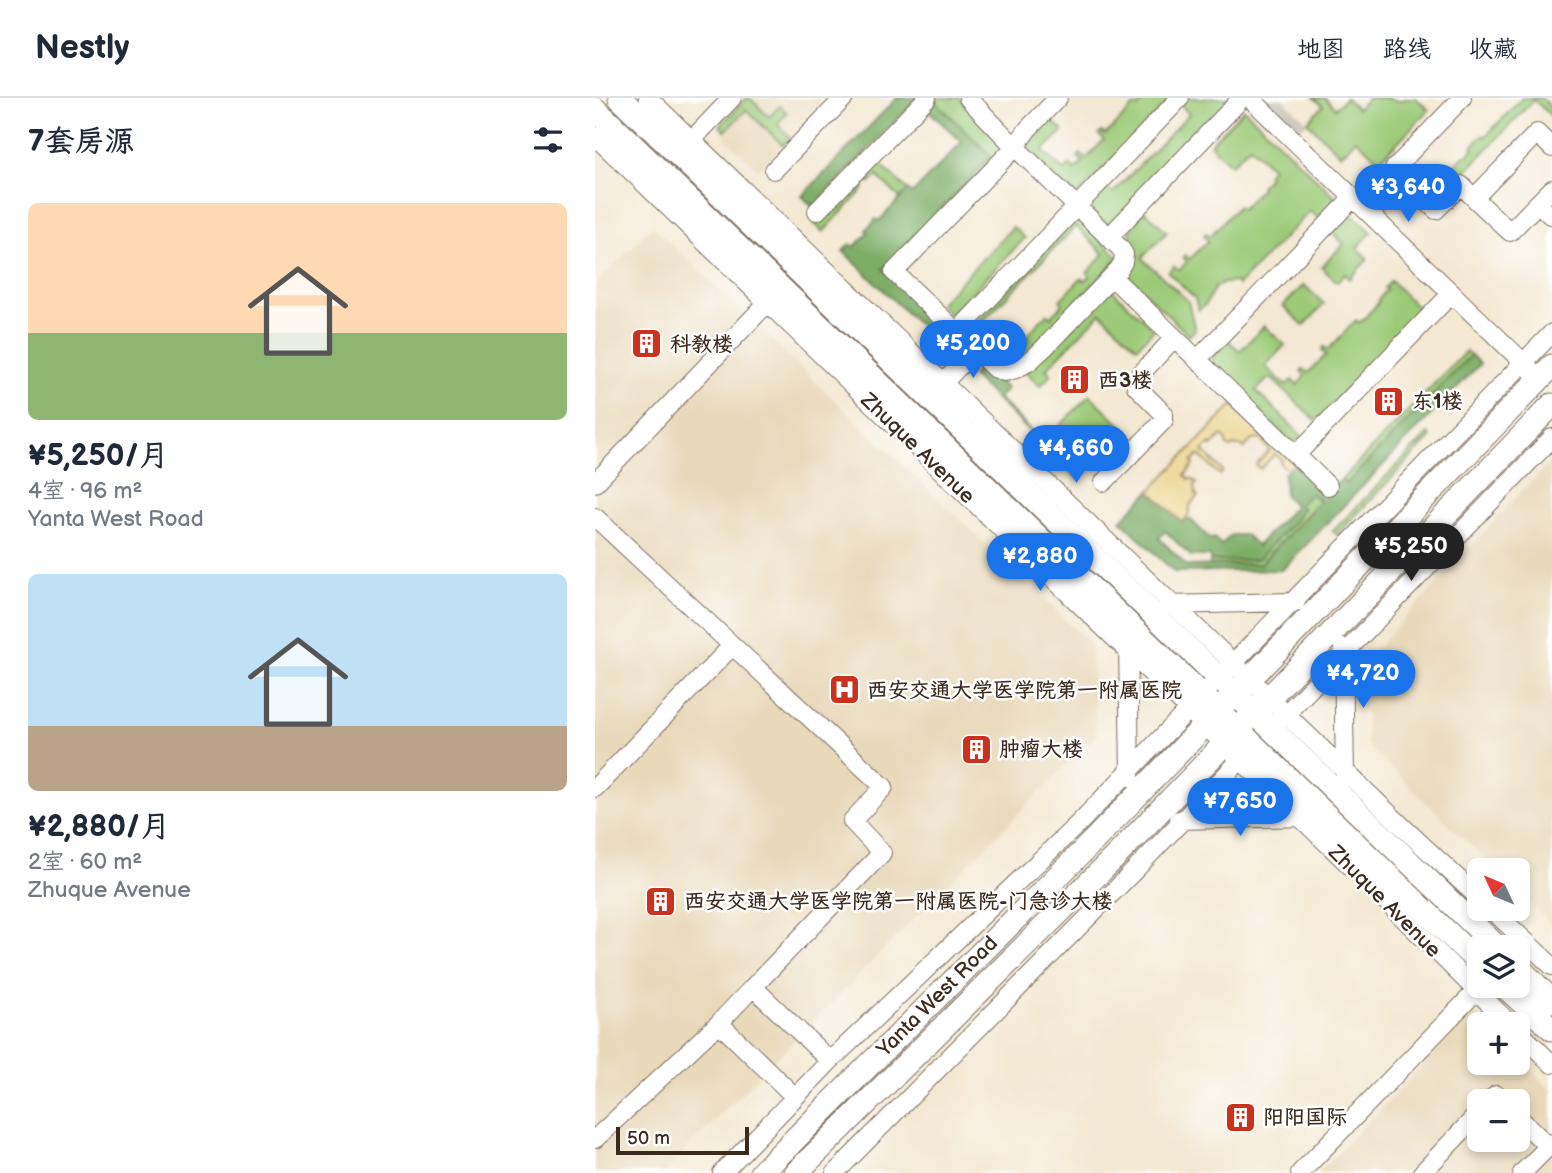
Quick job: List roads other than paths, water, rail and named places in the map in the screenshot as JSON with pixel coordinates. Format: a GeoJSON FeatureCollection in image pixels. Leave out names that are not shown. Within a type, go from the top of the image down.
{"type":"FeatureCollection","features":[{"type":"Feature","properties":{"kind":"main road"},"geometry":{"type":"LineString","coordinates":[[619,98],[685,147],[799,271],[1145,606],[1235,678],[1271,713],[1345,799],[1485,935]]}},
{"type":"Feature","properties":{"kind":"main road","name":"Zhuque Avenue"},"geometry":{"type":"LineString","coordinates":[[595,109],[774,296],[1128,624],[1204,711],[1239,745],[1328,817],[1467,950]]}},
{"type":"Feature","properties":{"kind":"main road","name":"Yanta West Road"},"geometry":{"type":"LineString","coordinates":[[761,1173],[1131,803],[1204,711],[1235,678],[1324,602],[1539,369]]}},
{"type":"Feature","properties":{"kind":"main road","name":"Yanta West Road"},"geometry":{"type":"LineString","coordinates":[[796,1173],[1151,821],[1239,745],[1271,713],[1343,622],[1552,405]]}},
{"type":"Feature","properties":{"kind":"main road"},"geometry":{"type":"LineString","coordinates":[[1530,979],[1552,1000]]}},
{"type":"Feature","properties":{"kind":"main road"},"geometry":{"type":"LineString","coordinates":[[1517,998],[1552,1029]]}},
{"type":"Feature","properties":{"kind":"street"},"geometry":{"type":"LineString","coordinates":[[648,98],[685,147],[943,383],[1173,605],[1235,678],[1292,603],[1539,369],[1552,333]]}},
{"type":"Feature","properties":{"kind":"street"},"geometry":{"type":"LineString","coordinates":[[685,147],[732,98]]}},
{"type":"Feature","properties":{"kind":"street"},"geometry":{"type":"LineString","coordinates":[[774,170],[844,98]]}},
{"type":"Feature","properties":{"kind":"street"},"geometry":{"type":"LineString","coordinates":[[817,211],[927,98]]}},
{"type":"Feature","properties":{"kind":"street"},"geometry":{"type":"LineString","coordinates":[[968,98],[1015,146],[1109,237],[1124,254],[1123,262],[1112,277],[1044,348],[1016,369],[1004,372],[994,368],[894,272],[1015,146],[1058,98]]}},
{"type":"Feature","properties":{"kind":"street"},"geometry":{"type":"LineString","coordinates":[[957,332],[1180,98]]}},
{"type":"Feature","properties":{"kind":"street"},"geometry":{"type":"LineString","coordinates":[[1109,237],[1243,98]]}},
{"type":"Feature","properties":{"kind":"street"},"geometry":{"type":"LineString","coordinates":[[1250,98],[1452,293],[1539,369]]}},
{"type":"Feature","properties":{"kind":"street"},"geometry":{"type":"LineString","coordinates":[[1462,98],[1394,169],[1436,210],[1461,185],[1510,232],[1544,209],[1552,189]]}},
{"type":"Feature","properties":{"kind":"street"},"geometry":{"type":"LineString","coordinates":[[1474,198],[1537,133],[1552,148]]}},
{"type":"Feature","properties":{"kind":"street","name":"Zhuque Avenue"},"geometry":{"type":"LineString","coordinates":[[595,136],[774,296],[1128,651],[1204,711]]}},
{"type":"Feature","properties":{"kind":"street"},"geometry":{"type":"LineString","coordinates":[[1197,360],[1353,198]]}},
{"type":"Feature","properties":{"kind":"street"},"geometry":{"type":"LineString","coordinates":[[595,483],[799,271]]}},
{"type":"Feature","properties":{"kind":"street"},"geometry":{"type":"LineString","coordinates":[[1112,277],[1328,486]]}},
{"type":"Feature","properties":{"kind":"street"},"geometry":{"type":"LineString","coordinates":[[1296,455],[1452,293]]}},
{"type":"Feature","properties":{"kind":"street"},"geometry":{"type":"LineString","coordinates":[[1104,482],[1164,420],[1164,414],[1136,386],[1135,380],[1174,338]]}},
{"type":"Feature","properties":{"kind":"street"},"geometry":{"type":"LineString","coordinates":[[943,383],[975,350]]}},
{"type":"Feature","properties":{"kind":"street"},"geometry":{"type":"LineString","coordinates":[[1467,887],[1345,771],[1271,713],[1343,654],[1552,438]]}},
{"type":"Feature","properties":{"kind":"street"},"geometry":{"type":"LineString","coordinates":[[595,517],[884,787],[852,821],[882,853],[719,1023],[595,1139]]}},
{"type":"Feature","properties":{"kind":"street"},"geometry":{"type":"LineString","coordinates":[[1145,606],[1324,602]]}},
{"type":"Feature","properties":{"kind":"street"},"geometry":{"type":"LineString","coordinates":[[1343,622],[1345,799]]}},
{"type":"Feature","properties":{"kind":"street"},"geometry":{"type":"LineString","coordinates":[[1128,624],[1131,803]]}},
{"type":"Feature","properties":{"kind":"street"},"geometry":{"type":"LineString","coordinates":[[595,788],[731,646]]}},
{"type":"Feature","properties":{"kind":"street"},"geometry":{"type":"LineString","coordinates":[[722,1173],[830,1061],[1130,771],[1204,711]]}},
{"type":"Feature","properties":{"kind":"street"},"geometry":{"type":"LineString","coordinates":[[835,1173],[1183,820],[1239,745]]}},
{"type":"Feature","properties":{"kind":"street","name":"Zhuque Avenue"},"geometry":{"type":"LineString","coordinates":[[1239,745],[1300,818],[1467,976]]}},
{"type":"Feature","properties":{"kind":"street"},"geometry":{"type":"LineString","coordinates":[[1151,821],[1328,817]]}},
{"type":"Feature","properties":{"kind":"street"},"geometry":{"type":"LineString","coordinates":[[1504,921],[1552,965]]}},
{"type":"Feature","properties":{"kind":"street"},"geometry":{"type":"LineString","coordinates":[[754,987],[830,1061]]}},
{"type":"Feature","properties":{"kind":"street"},"geometry":{"type":"LineString","coordinates":[[1300,1173],[1470,998]]}},
{"type":"Feature","properties":{"kind":"street","name":"Zhuque Avenue"},"geometry":{"type":"LineString","coordinates":[[1488,998],[1500,1012]]}},
{"type":"Feature","properties":{"kind":"street"},"geometry":{"type":"LineString","coordinates":[[719,1023],[795,1097]]}},
{"type":"Feature","properties":{"kind":"street"},"geometry":{"type":"LineString","coordinates":[[1530,1043],[1552,1064]]}},
{"type":"Feature","properties":{"kind":"street"},"geometry":{"type":"LineString","coordinates":[[1422,1173],[1467,1126]]}},
{"type":"Feature","properties":{"kind":"street"},"geometry":{"type":"LineString","coordinates":[[1522,1173],[1551,1145],[1530,1127]]}},
{"type":"Feature","properties":{"kind":"place","name":"科教楼"},"geometry":{"type":"Point","coordinates":[647,344]}},
{"type":"Feature","properties":{"kind":"place","name":"西3楼"},"geometry":{"type":"Point","coordinates":[1075,380]}},
{"type":"Feature","properties":{"kind":"place","name":"东1楼"},"geometry":{"type":"Point","coordinates":[1389,401]}},
{"type":"Feature","properties":{"kind":"place","name":"西安交通大学医学院第一附属医院"},"geometry":{"type":"Point","coordinates":[844,690]}},
{"type":"Feature","properties":{"kind":"place","name":"肿瘤大楼"},"geometry":{"type":"Point","coordinates":[976,749]}},
{"type":"Feature","properties":{"kind":"place","name":"西安交通大学医学院第一附属医院-门急诊大楼"},"geometry":{"type":"Point","coordinates":[661,901]}},
{"type":"Feature","properties":{"kind":"place","name":"阳阳国际"},"geometry":{"type":"Point","coordinates":[1240,1117]}}]}
